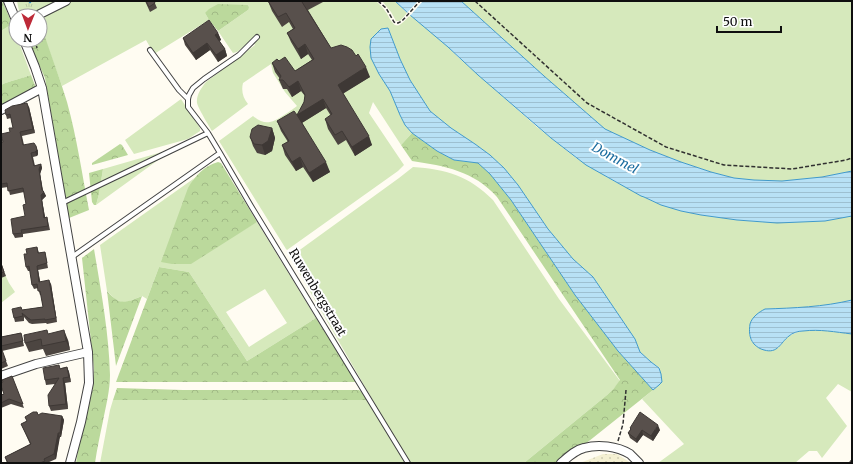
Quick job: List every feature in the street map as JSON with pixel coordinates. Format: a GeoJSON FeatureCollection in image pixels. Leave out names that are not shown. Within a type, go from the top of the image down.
{"type":"FeatureCollection","features":[{"type":"Feature","properties":{"kind":"street"},"geometry":{"type":"LineString","coordinates":[[48,10],[66,1]]}},
{"type":"Feature","properties":{"kind":"street"},"geometry":{"type":"LineString","coordinates":[[27,48],[42,88],[52,137],[88,352],[89,383],[81,422],[70,463]]}},
{"type":"Feature","properties":{"kind":"street"},"geometry":{"type":"LineString","coordinates":[[1,110],[42,88]]}},
{"type":"Feature","properties":{"kind":"street"},"geometry":{"type":"LineString","coordinates":[[1,376],[36,364],[88,352]]}},
{"type":"Feature","properties":{"kind":"street"},"geometry":{"type":"LineString","coordinates":[[561,463],[572,454],[583,448],[598,446],[616,449],[630,454],[639,463]]}},
{"type":"Feature","properties":{"kind":"lane"},"geometry":{"type":"LineString","coordinates":[[150,50],[179,90],[188,99],[194,88],[204,79],[239,54],[257,37]]}},
{"type":"Feature","properties":{"kind":"lane","name":"Ruwenbergstraat"},"geometry":{"type":"LineString","coordinates":[[188,99],[188,106],[208,133],[408,463]]}},
{"type":"Feature","properties":{"kind":"lane"},"geometry":{"type":"LineString","coordinates":[[62,203],[208,133]]}},
{"type":"Feature","properties":{"kind":"lane"},"geometry":{"type":"LineString","coordinates":[[72,257],[220,153]]}},
{"type":"Feature","properties":{"kind":"path"},"geometry":{"type":"LineString","coordinates":[[378,1],[386,8],[396,23],[402,21],[420,1]]}},
{"type":"Feature","properties":{"kind":"path"},"geometry":{"type":"LineString","coordinates":[[475,1],[587,103],[666,147],[724,165],[792,169],[852,158]]}},
{"type":"Feature","properties":{"kind":"path"},"geometry":{"type":"LineString","coordinates":[[616,449],[623,424],[626,390]]}},
{"type":"Feature","properties":{"kind":"shaded area"},"geometry":{"type":"Polygon","coordinates":[[[603,454],[617,454],[631,463],[580,463],[603,454]]]}},
{"type":"Feature","properties":{"kind":"green space"},"geometry":{"type":"Polygon","coordinates":[[[17,1],[59,1],[46,8],[18,8],[17,1]]]}},
{"type":"Feature","properties":{"kind":"green space"},"geometry":{"type":"Polygon","coordinates":[[[69,1],[376,1],[394,24],[401,24],[410,15],[537,127],[576,158],[610,179],[661,205],[701,215],[737,220],[777,223],[825,221],[852,216],[852,300],[819,306],[765,309],[750,328],[750,337],[752,342],[777,349],[788,337],[807,330],[822,330],[852,334],[852,392],[838,384],[826,398],[847,426],[822,458],[817,451],[809,451],[795,463],[658,463],[684,444],[642,399],[659,385],[660,368],[640,352],[635,339],[593,277],[573,259],[548,229],[518,185],[504,168],[490,155],[451,128],[430,111],[410,80],[388,28],[379,74],[390,91],[405,125],[412,133],[401,145],[373,102],[369,113],[404,165],[398,171],[287,250],[219,141],[253,116],[261,121],[268,122],[280,118],[297,106],[285,92],[273,73],[271,64],[243,83],[243,94],[248,104],[212,131],[197,103],[198,94],[206,82],[255,45],[252,40],[237,52],[233,53],[218,31],[248,10],[205,13],[209,20],[154,54],[146,40],[62,86],[48,47],[48,13],[69,1]]]}},
{"type":"Feature","properties":{"kind":"green space"},"geometry":{"type":"Polygon","coordinates":[[[382,1],[395,1],[407,13],[400,21],[396,21],[382,1]]]}},
{"type":"Feature","properties":{"kind":"green space"},"geometry":{"type":"Polygon","coordinates":[[[461,1],[852,1],[852,171],[822,177],[782,181],[734,178],[681,162],[650,150],[605,129],[461,1]]]}},
{"type":"Feature","properties":{"kind":"green space"},"geometry":{"type":"Polygon","coordinates":[[[3,2],[8,14],[8,27],[1,31],[1,3],[3,2]]]}},
{"type":"Feature","properties":{"kind":"green space"},"geometry":{"type":"Polygon","coordinates":[[[218,4],[247,5],[249,7],[248,10],[218,31],[205,13],[218,4]]]}},
{"type":"Feature","properties":{"kind":"green space"},"geometry":{"type":"Polygon","coordinates":[[[8,27],[8,48],[21,48],[31,75],[1,85],[1,31],[8,27]]]}},
{"type":"Feature","properties":{"kind":"green space"},"geometry":{"type":"Polygon","coordinates":[[[48,47],[64,92],[77,142],[89,210],[69,218],[45,78],[32,48],[48,48],[48,47]]]}},
{"type":"Feature","properties":{"kind":"green space"},"geometry":{"type":"Polygon","coordinates":[[[31,75],[36,88],[1,108],[1,85],[31,75]]]}},
{"type":"Feature","properties":{"kind":"green space"},"geometry":{"type":"Polygon","coordinates":[[[181,99],[200,128],[200,131],[188,139],[134,154],[125,140],[181,99]]]}},
{"type":"Feature","properties":{"kind":"green space"},"geometry":{"type":"Polygon","coordinates":[[[412,133],[437,151],[454,160],[478,163],[490,174],[511,200],[575,295],[618,351],[653,390],[584,445],[570,452],[557,463],[524,463],[607,395],[620,380],[497,197],[479,181],[458,171],[412,161],[401,145],[412,133]]]}},
{"type":"Feature","properties":{"kind":"green space"},"geometry":{"type":"Polygon","coordinates":[[[120,144],[128,155],[92,165],[92,163],[120,144]]]}},
{"type":"Feature","properties":{"kind":"green space"},"geometry":{"type":"Polygon","coordinates":[[[172,150],[96,205],[103,169],[172,150]]]}},
{"type":"Feature","properties":{"kind":"green space"},"geometry":{"type":"Polygon","coordinates":[[[218,162],[221,163],[257,222],[191,264],[172,264],[161,262],[188,188],[200,172],[208,166],[218,162]]]}},
{"type":"Feature","properties":{"kind":"green space"},"geometry":{"type":"Polygon","coordinates":[[[413,167],[436,170],[456,175],[475,185],[493,200],[559,299],[620,381],[607,395],[524,463],[410,463],[290,257],[413,167]]]}},
{"type":"Feature","properties":{"kind":"green space"},"geometry":{"type":"Polygon","coordinates":[[[103,169],[99,194],[96,205],[94,205],[92,202],[89,173],[103,169]]]}},
{"type":"Feature","properties":{"kind":"green space"},"geometry":{"type":"Polygon","coordinates":[[[196,177],[193,180],[234,236],[257,222],[316,318],[247,361],[189,272],[159,267],[147,299],[142,296],[127,302],[122,302],[116,300],[107,291],[100,245],[196,177]],[[265,289],[226,312],[249,347],[287,323],[265,289]]]}},
{"type":"Feature","properties":{"kind":"green space"},"geometry":{"type":"Polygon","coordinates":[[[94,249],[106,328],[110,381],[95,463],[76,463],[81,433],[93,388],[94,369],[82,258],[94,249]]]}},
{"type":"Feature","properties":{"kind":"green space"},"geometry":{"type":"Polygon","coordinates":[[[1,266],[15,292],[1,303],[1,266]]]}},
{"type":"Feature","properties":{"kind":"green space"},"geometry":{"type":"Polygon","coordinates":[[[159,267],[189,272],[247,361],[316,318],[356,382],[116,382],[159,267]]]}},
{"type":"Feature","properties":{"kind":"green space"},"geometry":{"type":"Polygon","coordinates":[[[107,291],[116,299],[123,302],[142,296],[116,366],[107,291]]]}},
{"type":"Feature","properties":{"kind":"green space"},"geometry":{"type":"Polygon","coordinates":[[[117,388],[183,390],[359,390],[364,394],[367,400],[113,400],[117,388]]]}},
{"type":"Feature","properties":{"kind":"green space"},"geometry":{"type":"Polygon","coordinates":[[[113,400],[367,400],[405,463],[100,463],[113,400]]]}},
{"type":"Feature","properties":{"kind":"water","name":"Dommel"},"geometry":{"type":"Polygon","coordinates":[[[395,1],[461,1],[605,129],[650,150],[681,162],[734,178],[754,180],[782,181],[822,177],[852,171],[852,216],[825,221],[777,223],[737,220],[681,211],[661,205],[641,196],[586,165],[551,138],[395,1]]]}},
{"type":"Feature","properties":{"kind":"water"},"geometry":{"type":"Polygon","coordinates":[[[388,28],[410,80],[430,111],[451,128],[490,155],[504,168],[518,185],[548,229],[573,259],[593,277],[635,339],[640,352],[659,368],[662,382],[653,390],[618,351],[575,295],[511,200],[490,174],[478,163],[454,160],[437,151],[412,133],[405,125],[390,91],[371,58],[371,39],[381,29],[388,28]]]}},
{"type":"Feature","properties":{"kind":"water"},"geometry":{"type":"Polygon","coordinates":[[[852,300],[852,334],[809,330],[799,331],[790,335],[776,349],[769,351],[759,348],[754,344],[750,337],[750,324],[752,319],[765,309],[819,306],[852,300]]]}},
{"type":"Feature","properties":{"kind":"pier"},"geometry":{"type":"Polygon","coordinates":[[[418,1],[423,1],[409,17],[406,14],[418,1]]]}},
{"type":"Feature","properties":{"kind":"building"},"geometry":{"type":"Polygon","coordinates":[[[146,1],[154,1],[155,3],[149,7],[146,1]]]}},
{"type":"Feature","properties":{"kind":"building"},"geometry":{"type":"Polygon","coordinates":[[[268,1],[304,1],[302,2],[331,48],[341,45],[352,50],[356,56],[358,54],[366,67],[338,85],[369,136],[352,147],[342,131],[335,135],[325,119],[332,114],[323,99],[297,115],[304,102],[305,95],[298,81],[289,87],[283,80],[279,80],[281,76],[272,63],[277,59],[279,61],[285,57],[295,71],[314,59],[305,44],[298,49],[287,33],[295,28],[286,13],[278,17],[268,1]]]}},
{"type":"Feature","properties":{"kind":"building"},"geometry":{"type":"Polygon","coordinates":[[[209,20],[218,33],[215,35],[225,49],[216,55],[207,43],[193,53],[183,38],[209,20]]]}},
{"type":"Feature","properties":{"kind":"building"},"geometry":{"type":"Polygon","coordinates":[[[27,103],[33,129],[20,132],[23,145],[34,143],[36,146],[37,150],[31,153],[34,166],[41,164],[39,169],[42,190],[44,192],[41,195],[44,218],[47,217],[48,226],[21,230],[22,233],[13,234],[11,219],[25,216],[23,205],[26,204],[23,188],[8,191],[7,183],[1,184],[1,142],[3,142],[1,134],[10,132],[9,128],[13,128],[10,114],[6,115],[5,110],[12,106],[27,103]]]}},
{"type":"Feature","properties":{"kind":"building"},"geometry":{"type":"Polygon","coordinates":[[[294,111],[326,162],[309,173],[300,157],[292,162],[282,145],[289,141],[277,121],[294,111]]]}},
{"type":"Feature","properties":{"kind":"building"},"geometry":{"type":"Polygon","coordinates":[[[258,125],[272,128],[268,141],[262,145],[254,144],[250,137],[252,129],[258,125]]]}},
{"type":"Feature","properties":{"kind":"building"},"geometry":{"type":"Polygon","coordinates":[[[37,247],[38,253],[45,252],[47,263],[37,266],[39,282],[49,280],[56,318],[31,320],[22,313],[23,316],[14,318],[12,309],[21,307],[22,310],[43,307],[37,284],[32,285],[29,266],[26,267],[24,254],[27,254],[26,249],[37,247]]]}},
{"type":"Feature","properties":{"kind":"building"},"geometry":{"type":"Polygon","coordinates":[[[1,263],[4,272],[1,273],[1,263]]]}},
{"type":"Feature","properties":{"kind":"building"},"geometry":{"type":"Polygon","coordinates":[[[47,330],[48,334],[64,330],[66,341],[42,346],[41,339],[25,343],[24,335],[47,330]]]}},
{"type":"Feature","properties":{"kind":"building"},"geometry":{"type":"Polygon","coordinates":[[[21,333],[23,341],[1,346],[1,337],[21,333]]]}},
{"type":"Feature","properties":{"kind":"building"},"geometry":{"type":"Polygon","coordinates":[[[1,347],[6,361],[1,363],[1,347]]]}},
{"type":"Feature","properties":{"kind":"building"},"geometry":{"type":"Polygon","coordinates":[[[59,365],[60,369],[67,367],[69,377],[63,378],[66,404],[49,406],[48,395],[59,378],[45,380],[43,368],[59,365]]]}},
{"type":"Feature","properties":{"kind":"building"},"geometry":{"type":"Polygon","coordinates":[[[12,376],[23,404],[9,399],[1,403],[1,395],[4,394],[1,382],[3,382],[2,380],[12,376]]]}},
{"type":"Feature","properties":{"kind":"building"},"geometry":{"type":"Polygon","coordinates":[[[33,412],[37,412],[38,415],[42,413],[62,416],[60,433],[58,433],[54,454],[44,459],[45,461],[40,463],[8,463],[5,457],[31,444],[21,424],[27,421],[25,417],[33,412]]]}},
{"type":"Feature","properties":{"kind":"building"},"geometry":{"type":"Polygon","coordinates":[[[640,412],[658,425],[651,436],[642,430],[636,439],[628,433],[640,412]]]}}]}
